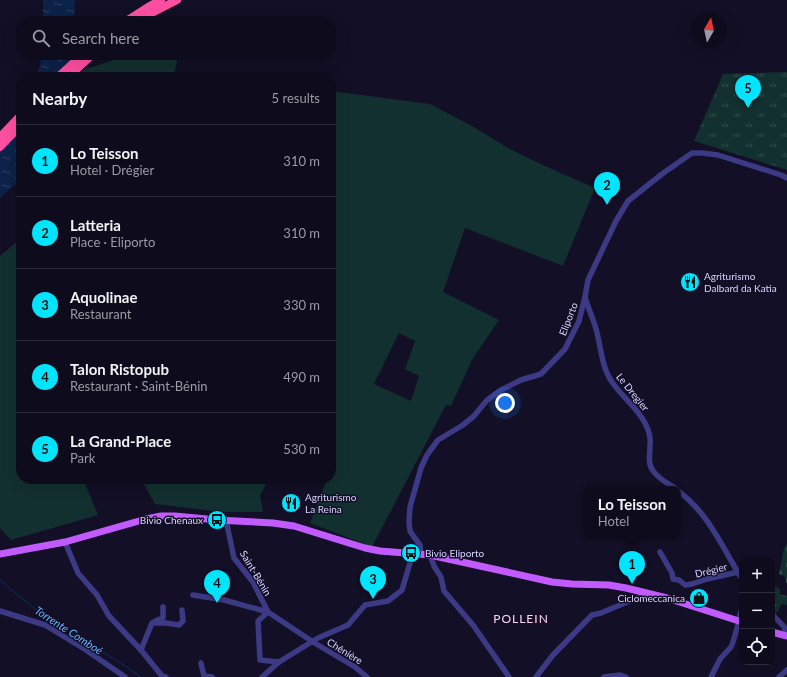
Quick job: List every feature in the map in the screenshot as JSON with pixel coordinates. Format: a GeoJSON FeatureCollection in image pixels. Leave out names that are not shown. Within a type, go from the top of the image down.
{"type":"FeatureCollection","features":[{"type":"Feature","properties":{"kind":"highway"},"geometry":{"type":"LineString","coordinates":[[134,16],[161,0]]}},
{"type":"Feature","properties":{"kind":"highway"},"geometry":{"type":"LineString","coordinates":[[146,16],[177,0]]}},
{"type":"Feature","properties":{"kind":"highway"},"geometry":{"type":"LineString","coordinates":[[63,72],[77,60]]}},
{"type":"Feature","properties":{"kind":"highway"},"geometry":{"type":"LineString","coordinates":[[73,72],[87,60]]}},
{"type":"Feature","properties":{"kind":"highway"},"geometry":{"type":"LineString","coordinates":[[0,138],[16,120]]}},
{"type":"Feature","properties":{"kind":"highway"},"geometry":{"type":"LineString","coordinates":[[0,147],[16,130]]}},
{"type":"Feature","properties":{"kind":"main road"},"geometry":{"type":"LineString","coordinates":[[0,554],[65,542],[146,519],[162,516],[273,522],[294,526],[365,548],[380,551],[430,555],[552,582],[609,585],[652,593],[739,621]]}},
{"type":"Feature","properties":{"kind":"main road"},"geometry":{"type":"LineString","coordinates":[[775,633],[786,636]]}},
{"type":"Feature","properties":{"kind":"street","name":"Eliporto"},"geometry":{"type":"LineString","coordinates":[[421,554],[420,545],[410,531],[409,522],[410,507],[421,468],[427,455],[438,440],[463,425],[474,416],[487,400],[501,390],[521,380],[541,374],[565,349],[579,321],[588,280],[616,221],[628,201],[692,153],[718,155],[787,178]]}},
{"type":"Feature","properties":{"kind":"street","name":"Le Dregier"},"geometry":{"type":"LineString","coordinates":[[585,297],[596,328],[603,362],[608,375],[647,426],[650,438],[649,457],[651,467],[658,476],[672,486]]}},
{"type":"Feature","properties":{"kind":"street","name":"Le Dregier"},"geometry":{"type":"LineString","coordinates":[[681,493],[692,503],[714,530],[738,572]]}},
{"type":"Feature","properties":{"kind":"street","name":"Saint-Bénin"},"geometry":{"type":"LineString","coordinates":[[226,520],[234,558],[253,582],[268,612]]}},
{"type":"Feature","properties":{"kind":"street"},"geometry":{"type":"LineString","coordinates":[[65,542],[78,573],[96,595],[109,616],[141,650],[162,676],[166,677]]}},
{"type":"Feature","properties":{"kind":"street","name":"Drégier"},"geometry":{"type":"LineString","coordinates":[[660,552],[672,573],[673,579],[679,580],[685,585],[738,572]]}},
{"type":"Feature","properties":{"kind":"street"},"geometry":{"type":"LineString","coordinates":[[262,677],[279,662],[318,638],[348,625],[365,605],[388,601],[402,590],[412,553]]}},
{"type":"Feature","properties":{"kind":"street"},"geometry":{"type":"LineString","coordinates":[[430,555],[441,578],[444,592],[473,626],[509,677]]}},
{"type":"Feature","properties":{"kind":"street"},"geometry":{"type":"LineString","coordinates":[[536,677],[553,656],[592,614],[601,613],[652,593]]}},
{"type":"Feature","properties":{"kind":"street","name":"Saint-Bénin"},"geometry":{"type":"LineString","coordinates":[[193,595],[224,600],[268,612],[313,642]]}},
{"type":"Feature","properties":{"kind":"street"},"geometry":{"type":"LineString","coordinates":[[141,650],[152,623],[163,618],[162,607]]}},
{"type":"Feature","properties":{"kind":"street"},"geometry":{"type":"LineString","coordinates":[[152,623],[179,625],[183,621],[182,610]]}},
{"type":"Feature","properties":{"kind":"street"},"geometry":{"type":"LineString","coordinates":[[0,611],[45,625],[86,650],[125,677]]}},
{"type":"Feature","properties":{"kind":"street","name":"Saint-Bénin"},"geometry":{"type":"LineString","coordinates":[[268,612],[258,621],[260,660],[279,662]]}},
{"type":"Feature","properties":{"kind":"street"},"geometry":{"type":"LineString","coordinates":[[775,617],[785,628],[784,632],[786,636]]}},
{"type":"Feature","properties":{"kind":"street"},"geometry":{"type":"LineString","coordinates":[[711,677],[720,659],[734,642],[739,621]]}},
{"type":"Feature","properties":{"kind":"street","name":"Chênière"},"geometry":{"type":"LineString","coordinates":[[313,642],[355,667],[367,677]]}},
{"type":"Feature","properties":{"kind":"street"},"geometry":{"type":"LineString","coordinates":[[200,663],[204,676],[212,677]]}},
{"type":"Feature","properties":{"kind":"street"},"geometry":{"type":"LineString","coordinates":[[779,677],[787,670]]}},
{"type":"Feature","properties":{"kind":"street"},"geometry":{"type":"LineString","coordinates":[[604,677],[626,677]]}},
{"type":"Feature","properties":{"kind":"green space"},"geometry":{"type":"Polygon","coordinates":[[[114,60],[177,60],[175,72],[79,72],[91,66],[86,69],[114,60]]]}},
{"type":"Feature","properties":{"kind":"green space"},"geometry":{"type":"Polygon","coordinates":[[[787,72],[787,170],[694,141],[723,74],[787,72]]]}},
{"type":"Feature","properties":{"kind":"green space"},"geometry":{"type":"Polygon","coordinates":[[[336,92],[430,104],[472,126],[508,148],[595,188],[563,266],[465,228],[443,292],[499,320],[473,358],[451,406],[446,405],[372,547],[310,523],[325,484],[336,484],[336,92]],[[399,333],[374,384],[411,401],[419,376],[405,369],[415,341],[399,333]]]}},
{"type":"Feature","properties":{"kind":"green space"},"geometry":{"type":"Polygon","coordinates":[[[16,242],[16,484],[85,484],[98,515],[11,540],[0,528],[0,256],[16,242]]]}},
{"type":"Feature","properties":{"kind":"green space"},"geometry":{"type":"Polygon","coordinates":[[[144,484],[266,484],[260,495],[263,512],[221,512],[155,504],[144,484]]]}},
{"type":"Feature","properties":{"kind":"green space"},"geometry":{"type":"Polygon","coordinates":[[[787,544],[786,583],[784,576],[779,574],[784,548],[787,544]]]}},
{"type":"Feature","properties":{"kind":"green space"},"geometry":{"type":"Polygon","coordinates":[[[775,586],[780,589],[780,594],[787,596],[787,605],[782,604],[776,614],[775,586]]]}},
{"type":"Feature","properties":{"kind":"water"},"geometry":{"type":"Polygon","coordinates":[[[43,0],[75,0],[74,16],[43,16],[43,0]]]}},
{"type":"Feature","properties":{"kind":"water"},"geometry":{"type":"Polygon","coordinates":[[[40,60],[72,60],[70,72],[38,72],[40,60]]]}},
{"type":"Feature","properties":{"kind":"water"},"geometry":{"type":"Polygon","coordinates":[[[16,118],[16,184],[0,198],[0,146],[16,118]]]}},
{"type":"Feature","properties":{"kind":"waterway","name":"Torrente Comboé"},"geometry":{"type":"LineString","coordinates":[[0,580],[28,604],[48,618],[141,677]]}},
{"type":"Feature","properties":{"kind":"place","name":"La Grand-Place"},"geometry":{"type":"Point","coordinates":[748,108]}},
{"type":"Feature","properties":{"kind":"place","name":"Latteria"},"geometry":{"type":"Point","coordinates":[607,205]}},
{"type":"Feature","properties":{"kind":"place","name":"Agriturismo Dalbard da Katia"},"geometry":{"type":"Point","coordinates":[690,282]}},
{"type":"Feature","properties":{"kind":"place","name":"Agriturismo La Reina"},"geometry":{"type":"Point","coordinates":[291,503]}},
{"type":"Feature","properties":{"kind":"place","name":"Bivio Chenaux"},"geometry":{"type":"Point","coordinates":[217,520]}},
{"type":"Feature","properties":{"kind":"place","name":"Bivio Eliporto"},"geometry":{"type":"Point","coordinates":[411,553]}},
{"type":"Feature","properties":{"kind":"place","name":"Lo Teisson"},"geometry":{"type":"Point","coordinates":[632,584]}},
{"type":"Feature","properties":{"kind":"place","name":"Ciclomeccanica"},"geometry":{"type":"Point","coordinates":[699,598]}},
{"type":"Feature","properties":{"kind":"place","name":"Aquolinae"},"geometry":{"type":"Point","coordinates":[373,599]}},
{"type":"Feature","properties":{"kind":"place","name":"Talon Ristopub"},"geometry":{"type":"Point","coordinates":[217,603]}},
{"type":"Feature","properties":{"kind":"district","name":"POLLEIN"},"geometry":{"type":"Point","coordinates":[521,618]}}]}
